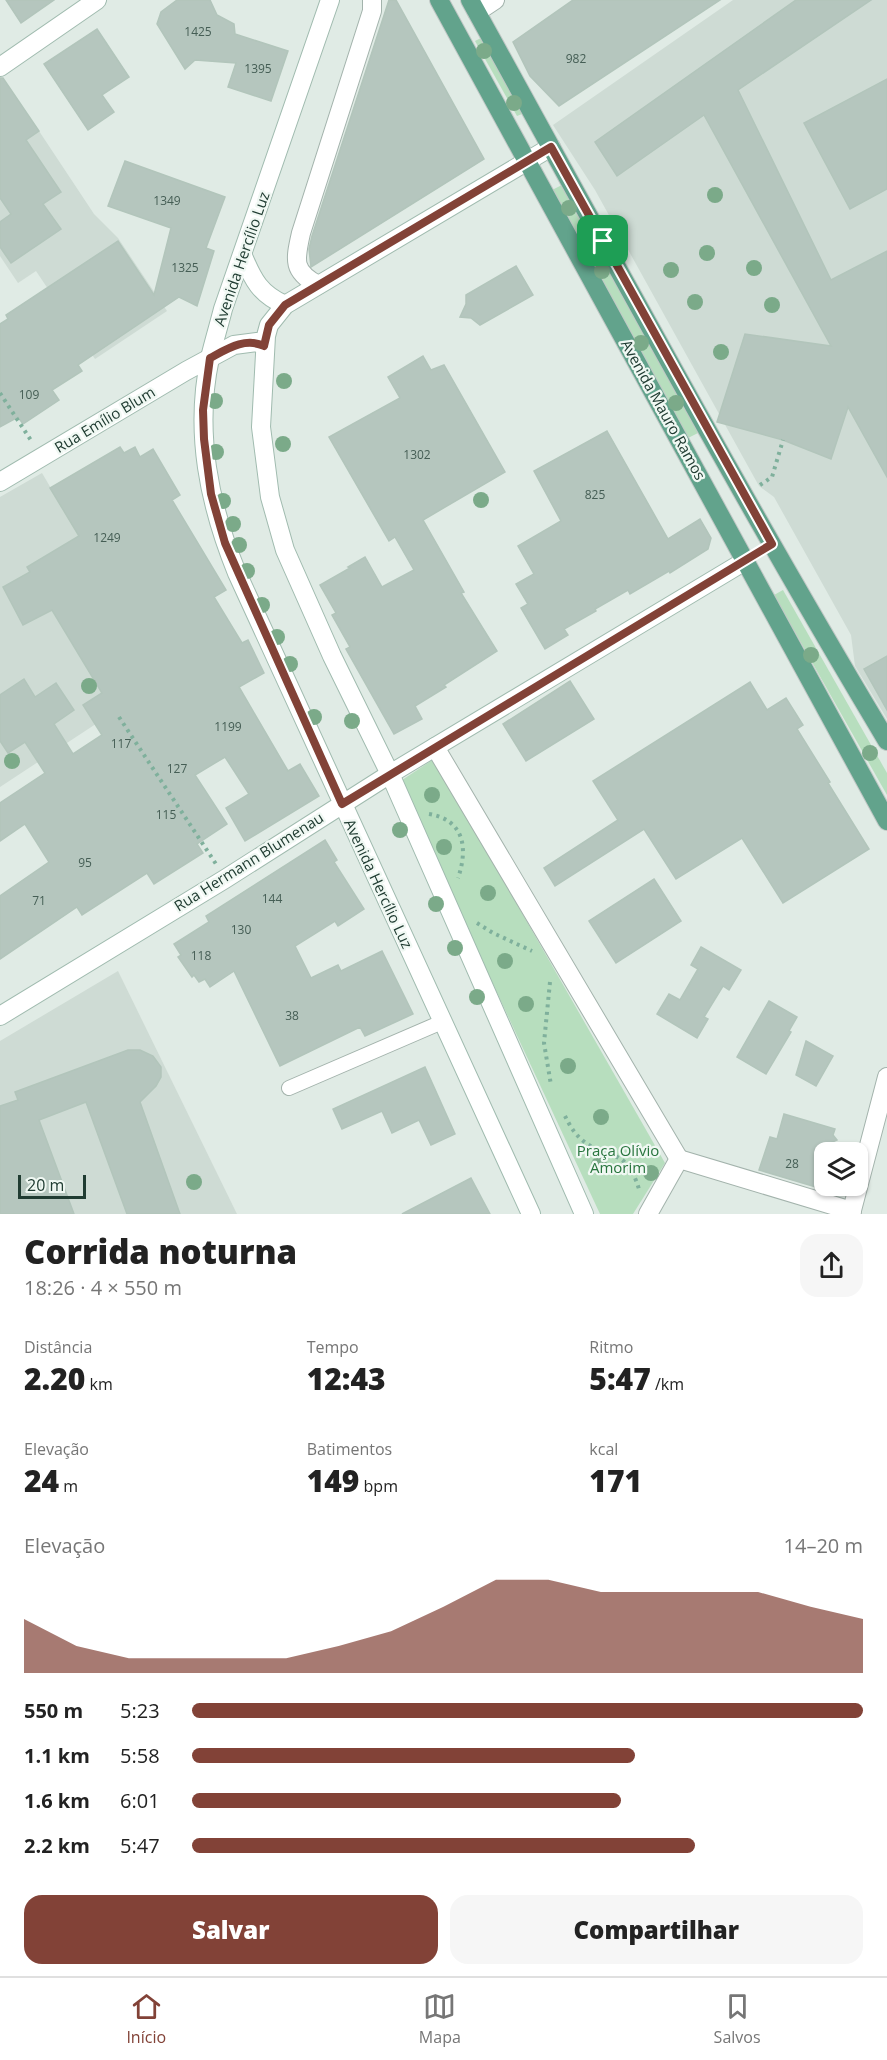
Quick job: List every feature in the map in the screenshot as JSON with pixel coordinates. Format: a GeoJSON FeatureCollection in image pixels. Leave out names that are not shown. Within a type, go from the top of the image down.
{"type":"FeatureCollection","features":[{"type":"Feature","properties":{"kind":"main road"},"geometry":{"type":"LineString","coordinates":[[0,67],[97,0]]}},
{"type":"Feature","properties":{"kind":"main road","name":"Avenida Hercílio Luz"},"geometry":{"type":"LineString","coordinates":[[330,0],[224,309],[210,358],[203,410],[211,494],[225,543],[342,804],[531,1214]]}},
{"type":"Feature","properties":{"kind":"main road"},"geometry":{"type":"LineString","coordinates":[[318,285],[303,276],[296,259],[300,233],[372,11],[372,0]]}},
{"type":"Feature","properties":{"kind":"main road","name":"Avenida Mauro Ramos"},"geometry":{"type":"LineString","coordinates":[[439,0],[887,820]]}},
{"type":"Feature","properties":{"kind":"main road"},"geometry":{"type":"LineString","coordinates":[[474,6],[495,0]]}},
{"type":"Feature","properties":{"kind":"main road","name":"Avenida Mauro Ramos"},"geometry":{"type":"LineString","coordinates":[[474,6],[772,544],[887,741]]}},
{"type":"Feature","properties":{"kind":"main road"},"geometry":{"type":"LineString","coordinates":[[551,147],[285,305],[269,325],[264,346],[261,427],[270,497],[285,550],[390,774],[584,1214]]}},
{"type":"Feature","properties":{"kind":"main road"},"geometry":{"type":"LineString","coordinates":[[243,255],[258,287],[272,300],[285,305]]}},
{"type":"Feature","properties":{"kind":"main road","name":"Rua Emílio Blum"},"geometry":{"type":"LineString","coordinates":[[0,482],[234,345],[257,342],[264,346]]}},
{"type":"Feature","properties":{"kind":"main road"},"geometry":{"type":"LineString","coordinates":[[745,561],[772,544]]}},
{"type":"Feature","properties":{"kind":"main road","name":"Rua Hermann Blumenau"},"geometry":{"type":"LineString","coordinates":[[0,1016],[225,879],[390,774],[745,561]]}},
{"type":"Feature","properties":{"kind":"main road"},"geometry":{"type":"LineString","coordinates":[[435,747],[679,1159],[852,1212],[887,1077]]}},
{"type":"Feature","properties":{"kind":"main road"},"geometry":{"type":"LineString","coordinates":[[648,1214],[679,1159]]}},
{"type":"Feature","properties":{"kind":"lane"},"geometry":{"type":"LineString","coordinates":[[289,1088],[442,1022]]}},
{"type":"Feature","properties":{"kind":"path"},"geometry":{"type":"LineString","coordinates":[[0,393],[42,457]]}},
{"type":"Feature","properties":{"kind":"path"},"geometry":{"type":"LineString","coordinates":[[772,477],[783,440]]}},
{"type":"Feature","properties":{"kind":"path"},"geometry":{"type":"LineString","coordinates":[[119,717],[225,879]]}},
{"type":"Feature","properties":{"kind":"path"},"geometry":{"type":"LineString","coordinates":[[411,822],[419,817],[433,815],[450,823],[455,829],[463,843],[464,852],[463,865],[456,884]]}},
{"type":"Feature","properties":{"kind":"path"},"geometry":{"type":"LineString","coordinates":[[470,916],[488,931],[522,945],[536,955]]}},
{"type":"Feature","properties":{"kind":"path"},"geometry":{"type":"LineString","coordinates":[[550,980],[544,1043],[552,1088]]}},
{"type":"Feature","properties":{"kind":"path"},"geometry":{"type":"LineString","coordinates":[[563,1112],[578,1137],[623,1160],[634,1174],[640,1192]]}},
{"type":"Feature","properties":{"kind":"shaded area"},"geometry":{"type":"Polygon","coordinates":[[[733,0],[887,0],[887,719],[855,666],[851,635],[774,497],[759,486],[595,190],[553,125],[733,0]]]}},
{"type":"Feature","properties":{"kind":"shaded area"},"geometry":{"type":"Polygon","coordinates":[[[39,131],[94,214],[118,238],[167,311],[95,359],[36,271],[18,283],[0,256],[0,148],[4,154],[39,131]]]}},
{"type":"Feature","properties":{"kind":"shaded area"},"geometry":{"type":"Polygon","coordinates":[[[42,473],[79,536],[27,567],[114,712],[0,787],[0,497],[42,473]]]}},
{"type":"Feature","properties":{"kind":"shaded area"},"geometry":{"type":"Polygon","coordinates":[[[118,971],[237,1214],[0,1214],[0,1041],[118,971]]]}},
{"type":"Feature","properties":{"kind":"green space"},"geometry":{"type":"Polygon","coordinates":[[[481,38],[522,114],[517,116],[475,41],[481,38]]]}},
{"type":"Feature","properties":{"kind":"green space"},"geometry":{"type":"Polygon","coordinates":[[[562,185],[698,433],[688,438],[552,190],[562,185]]]}},
{"type":"Feature","properties":{"kind":"green space"},"geometry":{"type":"Polygon","coordinates":[[[783,590],[887,773],[887,795],[774,595],[783,590]]]}},
{"type":"Feature","properties":{"kind":"green space","name":"Praça Olívio Amorim"},"geometry":{"type":"Polygon","coordinates":[[[434,759],[665,1163],[633,1214],[600,1214],[399,782],[434,759]]]}},
{"type":"Feature","properties":{"kind":"building"},"geometry":{"type":"Polygon","coordinates":[[[6,0],[54,0],[21,23],[6,0]]]}},
{"type":"Feature","properties":{"kind":"building"},"geometry":{"type":"Polygon","coordinates":[[[177,0],[210,0],[217,15],[234,24],[235,34],[288,51],[271,101],[228,87],[236,63],[195,60],[185,69],[157,24],[161,12],[177,0]]]}},
{"type":"Feature","properties":{"kind":"building"},"geometry":{"type":"Polygon","coordinates":[[[389,0],[396,0],[484,159],[311,267],[309,249],[312,236],[389,0]]]}},
{"type":"Feature","properties":{"kind":"building"},"geometry":{"type":"Polygon","coordinates":[[[573,0],[720,0],[559,106],[530,76],[513,42],[573,0]]]}},
{"type":"Feature","properties":{"kind":"building"},"geometry":{"type":"Polygon","coordinates":[[[796,0],[871,0],[738,90],[831,280],[887,251],[887,477],[848,407],[831,459],[783,440],[717,422],[745,334],[831,346],[704,115],[617,176],[595,142],[796,0]]]}},
{"type":"Feature","properties":{"kind":"building"},"geometry":{"type":"Polygon","coordinates":[[[97,29],[129,77],[102,95],[114,112],[88,130],[44,64],[97,29]]]}},
{"type":"Feature","properties":{"kind":"building"},"geometry":{"type":"Polygon","coordinates":[[[0,78],[3,78],[39,131],[26,140],[61,192],[43,204],[61,229],[11,263],[0,247],[0,222],[11,214],[0,198],[0,78]]]}},
{"type":"Feature","properties":{"kind":"building"},"geometry":{"type":"Polygon","coordinates":[[[887,79],[887,189],[850,209],[804,123],[887,79]]]}},
{"type":"Feature","properties":{"kind":"building"},"geometry":{"type":"Polygon","coordinates":[[[125,161],[225,197],[206,248],[214,251],[197,306],[179,297],[78,365],[82,371],[52,390],[59,400],[23,424],[18,417],[0,427],[0,324],[8,319],[6,315],[118,241],[154,295],[171,228],[108,206],[125,161]]]}},
{"type":"Feature","properties":{"kind":"building"},"geometry":{"type":"Polygon","coordinates":[[[516,266],[533,295],[480,325],[471,318],[460,317],[466,304],[466,295],[516,266]]]}},
{"type":"Feature","properties":{"kind":"building"},"geometry":{"type":"Polygon","coordinates":[[[423,356],[431,370],[444,365],[505,472],[423,520],[464,592],[461,593],[497,651],[415,706],[422,719],[394,734],[346,649],[350,647],[332,615],[336,613],[320,585],[365,557],[382,587],[414,570],[395,537],[389,541],[329,437],[400,398],[388,377],[423,356]]]}},
{"type":"Feature","properties":{"kind":"building"},"geometry":{"type":"Polygon","coordinates":[[[607,431],[668,539],[700,519],[711,538],[708,549],[670,573],[669,571],[630,594],[628,590],[595,609],[596,611],[564,629],[568,635],[545,649],[521,608],[528,604],[516,584],[534,574],[518,546],[561,521],[534,471],[607,431]]]}},
{"type":"Feature","properties":{"kind":"building"},"geometry":{"type":"Polygon","coordinates":[[[120,447],[124,453],[135,447],[140,457],[153,449],[180,495],[172,500],[226,590],[214,597],[242,643],[248,640],[264,673],[239,687],[288,771],[300,764],[319,796],[245,841],[226,808],[249,794],[225,757],[195,775],[227,824],[197,844],[203,853],[154,884],[147,873],[82,915],[77,907],[0,959],[0,896],[49,862],[25,824],[0,841],[0,803],[45,773],[25,742],[8,753],[0,741],[0,695],[24,679],[35,697],[56,683],[74,710],[54,724],[73,754],[102,735],[83,705],[102,693],[52,610],[23,625],[3,587],[30,572],[27,567],[79,536],[50,488],[120,447]]]}},
{"type":"Feature","properties":{"kind":"building"},"geometry":{"type":"Polygon","coordinates":[[[887,656],[887,710],[864,669],[887,656]]]}},
{"type":"Feature","properties":{"kind":"building"},"geometry":{"type":"Polygon","coordinates":[[[570,681],[594,719],[526,761],[503,724],[570,681]]]}},
{"type":"Feature","properties":{"kind":"building"},"geometry":{"type":"Polygon","coordinates":[[[750,682],[767,710],[786,698],[803,725],[797,729],[869,849],[783,903],[742,838],[676,879],[644,829],[555,886],[544,868],[618,820],[593,781],[750,682]]]}},
{"type":"Feature","properties":{"kind":"building"},"geometry":{"type":"Polygon","coordinates":[[[325,840],[337,860],[334,862],[364,909],[338,926],[335,921],[295,946],[311,978],[338,965],[341,971],[382,951],[413,1014],[365,1036],[360,1027],[280,1066],[234,971],[210,987],[205,979],[199,982],[194,975],[192,977],[178,957],[181,955],[174,944],[209,922],[206,916],[325,840]]]}},
{"type":"Feature","properties":{"kind":"building"},"geometry":{"type":"Polygon","coordinates":[[[654,879],[681,921],[616,963],[589,921],[654,879]]]}},
{"type":"Feature","properties":{"kind":"building"},"geometry":{"type":"Polygon","coordinates":[[[701,947],[741,970],[729,990],[723,986],[704,1017],[708,1019],[697,1038],[657,1014],[669,994],[680,1000],[698,969],[691,965],[701,947]]]}},
{"type":"Feature","properties":{"kind":"building"},"geometry":{"type":"Polygon","coordinates":[[[769,1001],[797,1017],[789,1031],[791,1032],[766,1074],[737,1057],[769,1001]]]}},
{"type":"Feature","properties":{"kind":"building"},"geometry":{"type":"Polygon","coordinates":[[[806,1041],[833,1056],[816,1086],[796,1075],[806,1041]]]}},
{"type":"Feature","properties":{"kind":"building"},"geometry":{"type":"Polygon","coordinates":[[[128,1050],[140,1050],[153,1056],[161,1067],[161,1077],[156,1086],[140,1102],[180,1214],[127,1214],[86,1102],[39,1120],[74,1214],[0,1214],[0,1106],[18,1100],[15,1092],[128,1050]]]}},
{"type":"Feature","properties":{"kind":"building"},"geometry":{"type":"Polygon","coordinates":[[[425,1067],[455,1134],[431,1145],[419,1120],[392,1133],[382,1111],[342,1129],[333,1109],[425,1067]]]}},
{"type":"Feature","properties":{"kind":"building"},"geometry":{"type":"Polygon","coordinates":[[[784,1114],[835,1129],[833,1135],[837,1140],[814,1142],[814,1186],[759,1170],[770,1137],[777,1139],[784,1114]]]}},
{"type":"Feature","properties":{"kind":"building"},"geometry":{"type":"Polygon","coordinates":[[[471,1178],[490,1214],[402,1214],[471,1178]]]}},
{"type":"Feature","properties":{"kind":"route"},"geometry":{"type":"LineString","coordinates":[[551,147],[603,241],[772,544],[342,804],[225,543],[211,494],[206,466],[203,410],[210,358],[234,345],[257,342],[264,346],[269,325],[285,305],[551,147]]}}]}
